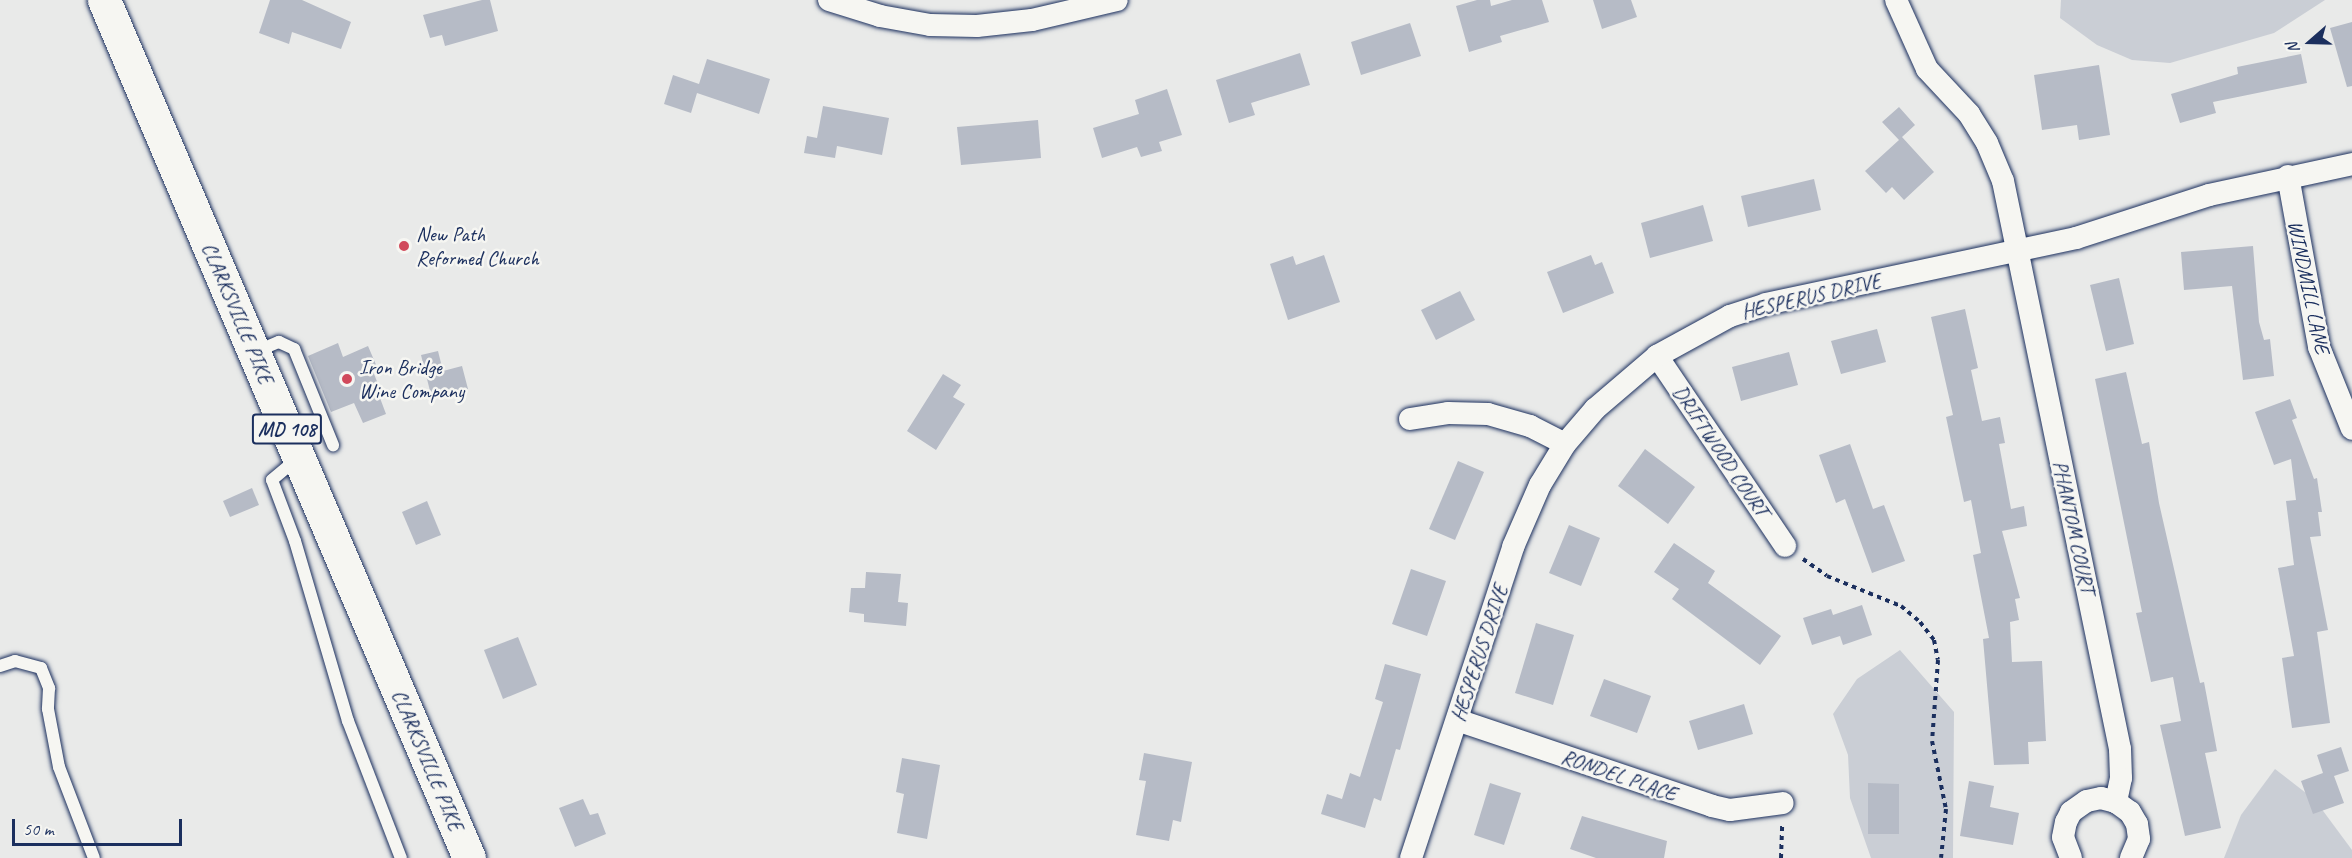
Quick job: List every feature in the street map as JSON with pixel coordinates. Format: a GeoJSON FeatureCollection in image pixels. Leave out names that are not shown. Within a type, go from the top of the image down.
{"type":"FeatureCollection","features":[{"type":"Feature","properties":{"kind":"main road","name":"CLARKSVILLE PIKE"},"geometry":{"type":"LineString","coordinates":[[104,0],[470,858]]}},
{"type":"Feature","properties":{"kind":"street"},"geometry":{"type":"LineString","coordinates":[[829,0],[920,23],[977,26],[1032,20],[1117,0]]}},
{"type":"Feature","properties":{"kind":"street","name":"PHANTOM COURT"},"geometry":{"type":"LineString","coordinates":[[1896,0],[1927,69],[1969,114],[1987,143],[2003,181],[2120,749],[2121,778],[2116,802]]}},
{"type":"Feature","properties":{"kind":"street","name":"HESPERUS DRIVE"},"geometry":{"type":"LineString","coordinates":[[1411,858],[1513,547],[1540,485],[1565,444],[1594,409],[1658,356],[1730,316],[1766,304],[2018,252],[2288,176],[2352,164]]}},
{"type":"Feature","properties":{"kind":"street","name":"WINDMILL LANE"},"geometry":{"type":"LineString","coordinates":[[2288,176],[2319,347],[2352,429]]}},
{"type":"Feature","properties":{"kind":"street","name":"DRIFTWOOD COURT"},"geometry":{"type":"LineString","coordinates":[[1658,356],[1785,546]]}},
{"type":"Feature","properties":{"kind":"street"},"geometry":{"type":"LineString","coordinates":[[1410,419],[1448,413],[1488,414],[1530,426],[1565,444]]}},
{"type":"Feature","properties":{"kind":"street","name":"RONDEL PLACE"},"geometry":{"type":"LineString","coordinates":[[1457,720],[1712,806],[1730,810],[1783,803]]}},
{"type":"Feature","properties":{"kind":"street"},"geometry":{"type":"LineString","coordinates":[[2071,858],[2063,837],[2071,812],[2087,801],[2101,798],[2116,802],[2130,812],[2137,824],[2139,839],[2131,858]]}},
{"type":"Feature","properties":{"kind":"lane"},"geometry":{"type":"LineString","coordinates":[[255,352],[279,342],[294,349],[333,445]]}},
{"type":"Feature","properties":{"kind":"lane"},"geometry":{"type":"LineString","coordinates":[[298,458],[272,480],[295,541],[348,721],[401,858]]}},
{"type":"Feature","properties":{"kind":"lane"},"geometry":{"type":"LineString","coordinates":[[0,666],[15,661],[41,668],[49,688],[48,709],[59,767],[94,858]]}},
{"type":"Feature","properties":{"kind":"path"},"geometry":{"type":"LineString","coordinates":[[1785,546],[1827,576],[1900,606],[1920,622],[1934,640],[1938,660],[1932,741],[1946,809],[1941,858]]}},
{"type":"Feature","properties":{"kind":"path"},"geometry":{"type":"LineString","coordinates":[[1781,858],[1783,803]]}},
{"type":"Feature","properties":{"kind":"shaded area"},"geometry":{"type":"Polygon","coordinates":[[[2061,0],[2325,0],[2274,33],[2170,63],[2132,60],[2097,45],[2060,18],[2061,0]]]}},
{"type":"Feature","properties":{"kind":"shaded area"},"geometry":{"type":"Polygon","coordinates":[[[1900,650],[1954,712],[1953,858],[1871,858],[1850,798],[1848,755],[1833,714],[1857,679],[1900,650]]]}},
{"type":"Feature","properties":{"kind":"shaded area"},"geometry":{"type":"Polygon","coordinates":[[[2275,769],[2315,800],[2352,850],[2352,858],[2224,858],[2241,815],[2275,769]]]}},
{"type":"Feature","properties":{"kind":"building"},"geometry":{"type":"Polygon","coordinates":[[[270,0],[302,0],[351,22],[341,49],[292,32],[289,44],[259,33],[270,0]]]}},
{"type":"Feature","properties":{"kind":"building"},"geometry":{"type":"Polygon","coordinates":[[[490,0],[498,31],[445,46],[442,35],[430,38],[423,15],[490,0]]]}},
{"type":"Feature","properties":{"kind":"building"},"geometry":{"type":"Polygon","coordinates":[[[1477,0],[1490,0],[1491,6],[1512,0],[1542,0],[1549,22],[1500,36],[1502,42],[1469,52],[1456,6],[1477,0]]]}},
{"type":"Feature","properties":{"kind":"building"},"geometry":{"type":"Polygon","coordinates":[[[1593,0],[1631,0],[1637,17],[1602,29],[1593,0]]]}},
{"type":"Feature","properties":{"kind":"building"},"geometry":{"type":"Polygon","coordinates":[[[2352,22],[2352,86],[2347,87],[2330,28],[2352,22]]]}},
{"type":"Feature","properties":{"kind":"building"},"geometry":{"type":"Polygon","coordinates":[[[1410,23],[1421,56],[1361,75],[1351,42],[1410,23]]]}},
{"type":"Feature","properties":{"kind":"building"},"geometry":{"type":"Polygon","coordinates":[[[1300,53],[1310,85],[1251,103],[1255,115],[1229,123],[1216,80],[1300,53]]]}},
{"type":"Feature","properties":{"kind":"building"},"geometry":{"type":"Polygon","coordinates":[[[2301,54],[2307,83],[2213,102],[2216,113],[2180,123],[2171,94],[2238,74],[2237,67],[2301,54]]]}},
{"type":"Feature","properties":{"kind":"building"},"geometry":{"type":"Polygon","coordinates":[[[707,59],[770,79],[759,114],[697,93],[691,113],[664,104],[673,75],[699,84],[707,59]]]}},
{"type":"Feature","properties":{"kind":"building"},"geometry":{"type":"Polygon","coordinates":[[[2099,65],[2110,135],[2079,140],[2077,125],[2042,130],[2034,75],[2099,65]]]}},
{"type":"Feature","properties":{"kind":"building"},"geometry":{"type":"Polygon","coordinates":[[[1167,89],[1182,135],[1159,142],[1162,151],[1141,157],[1137,147],[1102,158],[1093,128],[1139,114],[1135,100],[1167,89]]]}},
{"type":"Feature","properties":{"kind":"building"},"geometry":{"type":"Polygon","coordinates":[[[823,106],[889,118],[882,155],[837,146],[835,158],[804,153],[807,136],[817,138],[823,106]]]}},
{"type":"Feature","properties":{"kind":"building"},"geometry":{"type":"Polygon","coordinates":[[[1899,107],[1915,125],[1902,137],[1934,172],[1904,200],[1892,187],[1886,193],[1865,171],[1899,140],[1882,122],[1899,107]]]}},
{"type":"Feature","properties":{"kind":"building"},"geometry":{"type":"Polygon","coordinates":[[[1038,120],[1041,158],[961,165],[957,127],[1038,120]]]}},
{"type":"Feature","properties":{"kind":"building"},"geometry":{"type":"Polygon","coordinates":[[[1814,179],[1821,210],[1748,227],[1741,196],[1814,179]]]}},
{"type":"Feature","properties":{"kind":"building"},"geometry":{"type":"Polygon","coordinates":[[[1703,205],[1713,241],[1650,258],[1641,223],[1703,205]]]}},
{"type":"Feature","properties":{"kind":"building"},"geometry":{"type":"Polygon","coordinates":[[[2253,246],[2259,322],[2264,340],[2270,339],[2274,376],[2243,380],[2232,286],[2184,290],[2181,252],[2253,246]]]}},
{"type":"Feature","properties":{"kind":"building"},"geometry":{"type":"Polygon","coordinates":[[[1324,255],[1340,302],[1288,320],[1270,264],[1293,256],[1296,265],[1324,255]]]}},
{"type":"Feature","properties":{"kind":"building"},"geometry":{"type":"Polygon","coordinates":[[[1591,255],[1595,265],[1602,262],[1614,293],[1563,313],[1547,272],[1591,255]]]}},
{"type":"Feature","properties":{"kind":"building"},"geometry":{"type":"Polygon","coordinates":[[[2119,278],[2134,344],[2106,351],[2090,285],[2119,278]]]}},
{"type":"Feature","properties":{"kind":"building"},"geometry":{"type":"Polygon","coordinates":[[[1460,291],[1475,320],[1436,340],[1421,310],[1460,291]]]}},
{"type":"Feature","properties":{"kind":"building"},"geometry":{"type":"Polygon","coordinates":[[[1965,309],[1978,368],[1971,370],[1982,421],[2000,417],[2005,443],[1999,444],[2011,509],[2024,506],[2027,526],[2002,531],[2020,598],[2015,599],[2019,620],[2010,622],[2012,662],[2042,661],[2046,741],[2028,742],[2029,764],[1994,765],[1983,639],[1989,638],[1973,555],[1981,553],[1971,500],[1964,502],[1946,417],[1953,415],[1931,317],[1965,309]]]}},
{"type":"Feature","properties":{"kind":"building"},"geometry":{"type":"Polygon","coordinates":[[[1877,329],[1886,362],[1841,374],[1831,341],[1877,329]]]}},
{"type":"Feature","properties":{"kind":"building","name":"Iron Bridge Wine Company"},"geometry":{"type":"Polygon","coordinates":[[[338,343],[343,357],[368,346],[377,367],[372,369],[386,414],[363,423],[354,403],[331,412],[308,356],[338,343]]]}},
{"type":"Feature","properties":{"kind":"building"},"geometry":{"type":"Polygon","coordinates":[[[438,351],[443,371],[462,366],[468,389],[432,399],[421,355],[438,351]]]}},
{"type":"Feature","properties":{"kind":"building"},"geometry":{"type":"Polygon","coordinates":[[[1789,352],[1798,385],[1741,401],[1732,367],[1789,352]]]}},
{"type":"Feature","properties":{"kind":"building"},"geometry":{"type":"Polygon","coordinates":[[[2126,372],[2142,444],[2149,442],[2159,503],[2200,683],[2204,682],[2217,751],[2205,753],[2221,828],[2185,836],[2160,725],[2181,721],[2173,677],[2151,682],[2136,613],[2142,612],[2095,379],[2126,372]]]}},
{"type":"Feature","properties":{"kind":"building"},"geometry":{"type":"Polygon","coordinates":[[[943,374],[961,385],[953,397],[965,404],[936,450],[907,431],[943,374]]]}},
{"type":"Feature","properties":{"kind":"building"},"geometry":{"type":"Polygon","coordinates":[[[2290,399],[2297,418],[2292,420],[2314,479],[2317,478],[2322,512],[2318,512],[2321,536],[2310,537],[2328,630],[2317,632],[2330,723],[2292,728],[2282,658],[2294,656],[2278,568],[2294,565],[2286,501],[2296,500],[2291,459],[2274,465],[2255,412],[2290,399]]]}},
{"type":"Feature","properties":{"kind":"building"},"geometry":{"type":"Polygon","coordinates":[[[1850,444],[1873,509],[1884,505],[1905,561],[1872,573],[1845,499],[1836,503],[1819,455],[1850,444]]]}},
{"type":"Feature","properties":{"kind":"building"},"geometry":{"type":"Polygon","coordinates":[[[1645,449],[1695,487],[1668,524],[1618,486],[1645,449]]]}},
{"type":"Feature","properties":{"kind":"building"},"geometry":{"type":"Polygon","coordinates":[[[1458,461],[1484,472],[1455,540],[1429,529],[1458,461]]]}},
{"type":"Feature","properties":{"kind":"building"},"geometry":{"type":"Polygon","coordinates":[[[252,488],[259,505],[230,517],[223,501],[252,488]]]}},
{"type":"Feature","properties":{"kind":"building"},"geometry":{"type":"Polygon","coordinates":[[[427,501],[441,535],[416,545],[402,512],[427,501]]]}},
{"type":"Feature","properties":{"kind":"building"},"geometry":{"type":"Polygon","coordinates":[[[1569,525],[1600,538],[1581,586],[1549,573],[1569,525]]]}},
{"type":"Feature","properties":{"kind":"building"},"geometry":{"type":"Polygon","coordinates":[[[1674,543],[1715,571],[1708,583],[1781,636],[1760,665],[1672,599],[1679,589],[1654,572],[1674,543]]]}},
{"type":"Feature","properties":{"kind":"building"},"geometry":{"type":"Polygon","coordinates":[[[1411,569],[1446,581],[1427,636],[1392,624],[1411,569]]]}},
{"type":"Feature","properties":{"kind":"building"},"geometry":{"type":"Polygon","coordinates":[[[866,572],[901,574],[898,602],[908,603],[906,626],[864,622],[864,614],[849,612],[851,588],[865,588],[866,572]]]}},
{"type":"Feature","properties":{"kind":"building"},"geometry":{"type":"Polygon","coordinates":[[[1862,605],[1872,635],[1843,645],[1840,636],[1812,645],[1803,618],[1831,609],[1833,615],[1862,605]]]}},
{"type":"Feature","properties":{"kind":"building"},"geometry":{"type":"Polygon","coordinates":[[[1536,623],[1574,635],[1553,705],[1515,693],[1536,623]]]}},
{"type":"Feature","properties":{"kind":"building"},"geometry":{"type":"Polygon","coordinates":[[[518,637],[537,685],[503,699],[484,650],[518,637]]]}},
{"type":"Feature","properties":{"kind":"building"},"geometry":{"type":"Polygon","coordinates":[[[1385,664],[1421,674],[1400,750],[1396,749],[1381,801],[1374,798],[1365,828],[1321,814],[1327,794],[1342,799],[1350,773],[1360,777],[1383,702],[1375,699],[1385,664]]]}},
{"type":"Feature","properties":{"kind":"building"},"geometry":{"type":"Polygon","coordinates":[[[1604,679],[1651,696],[1637,733],[1590,716],[1604,679]]]}},
{"type":"Feature","properties":{"kind":"building"},"geometry":{"type":"Polygon","coordinates":[[[1744,704],[1753,734],[1698,750],[1689,721],[1744,704]]]}},
{"type":"Feature","properties":{"kind":"building"},"geometry":{"type":"Polygon","coordinates":[[[2341,747],[2349,771],[2334,776],[2344,803],[2313,814],[2301,781],[2323,773],[2317,755],[2341,747]]]}},
{"type":"Feature","properties":{"kind":"building"},"geometry":{"type":"Polygon","coordinates":[[[1144,753],[1192,762],[1181,822],[1173,820],[1169,841],[1136,835],[1146,781],[1139,780],[1144,753]]]}},
{"type":"Feature","properties":{"kind":"building"},"geometry":{"type":"Polygon","coordinates":[[[902,758],[940,765],[927,839],[897,833],[904,794],[896,792],[902,758]]]}},
{"type":"Feature","properties":{"kind":"building"},"geometry":{"type":"Polygon","coordinates":[[[1969,781],[1994,786],[1990,807],[2019,813],[2013,845],[1960,836],[1969,781]]]}},
{"type":"Feature","properties":{"kind":"building"},"geometry":{"type":"Polygon","coordinates":[[[1490,783],[1521,793],[1504,845],[1474,835],[1490,783]]]}},
{"type":"Feature","properties":{"kind":"building"},"geometry":{"type":"Polygon","coordinates":[[[1868,783],[1899,784],[1899,834],[1868,834],[1868,783]]]}},
{"type":"Feature","properties":{"kind":"building"},"geometry":{"type":"Polygon","coordinates":[[[583,799],[590,815],[598,813],[606,834],[575,847],[559,808],[583,799]]]}},
{"type":"Feature","properties":{"kind":"building"},"geometry":{"type":"Polygon","coordinates":[[[1582,816],[1667,841],[1664,858],[1596,858],[1570,849],[1582,816]]]}},
{"type":"Feature","properties":{"kind":"place","name":"New Path Reformed Church"},"geometry":{"type":"Point","coordinates":[404,246]}},
{"type":"Feature","properties":{"kind":"place","name":"Iron Bridge Wine Company"},"geometry":{"type":"Point","coordinates":[347,379]}}]}
